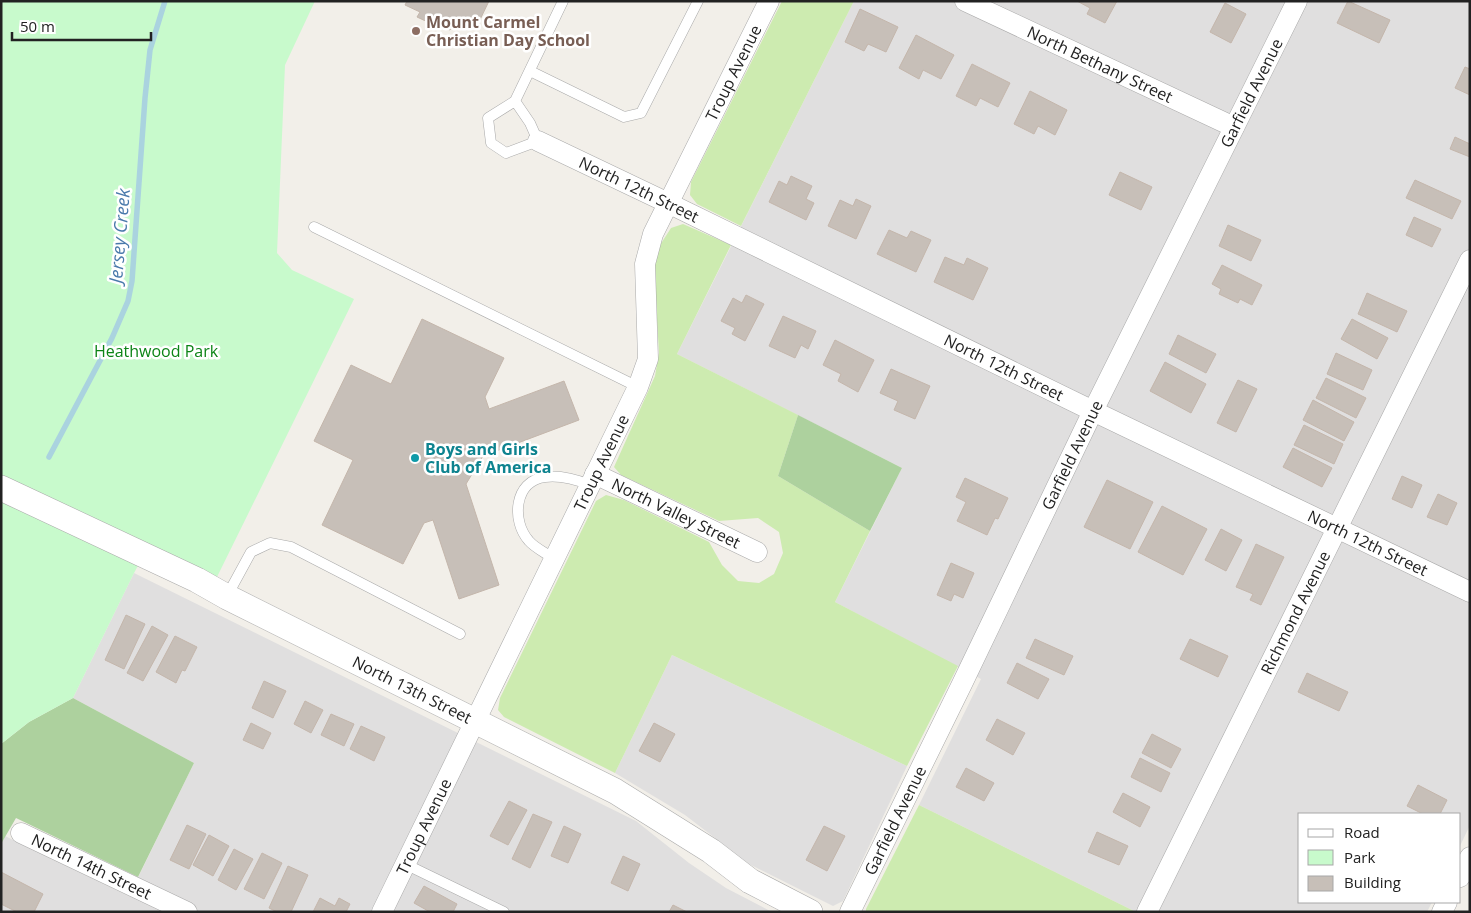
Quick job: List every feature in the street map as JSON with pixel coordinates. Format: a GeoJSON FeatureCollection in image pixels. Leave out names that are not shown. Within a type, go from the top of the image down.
{"type":"FeatureCollection","features":[{"type":"Feature","properties":{"kind":"street","name":"Troup Avenue"},"geometry":{"type":"LineString","coordinates":[[382,912],[638,387],[648,359],[645,264],[653,234],[769,1]]}},
{"type":"Feature","properties":{"kind":"street","name":"North Bethany Street"},"geometry":{"type":"LineString","coordinates":[[965,1],[1234,127]]}},
{"type":"Feature","properties":{"kind":"street","name":"Garfield Avenue"},"geometry":{"type":"LineString","coordinates":[[850,912],[958,693],[1093,411],[1297,1]]}},
{"type":"Feature","properties":{"kind":"street","name":"North 12th Street"},"geometry":{"type":"LineString","coordinates":[[538,141],[1470,592]]}},
{"type":"Feature","properties":{"kind":"street","name":"Richmond Avenue"},"geometry":{"type":"LineString","coordinates":[[1147,912],[1470,260]]}},
{"type":"Feature","properties":{"kind":"street","name":"North Valley Street"},"geometry":{"type":"LineString","coordinates":[[593,479],[757,552]]}},
{"type":"Feature","properties":{"kind":"street","name":"North 13th Street"},"geometry":{"type":"LineString","coordinates":[[1,488],[197,580],[227,597],[616,791],[711,851],[750,881],[810,912]]}},
{"type":"Feature","properties":{"kind":"street","name":"North 14th Street"},"geometry":{"type":"LineString","coordinates":[[21,833],[187,912]]}},
{"type":"Feature","properties":{"kind":"street"},"geometry":{"type":"LineString","coordinates":[[1461,875],[1470,857]]}},
{"type":"Feature","properties":{"kind":"lane"},"geometry":{"type":"LineString","coordinates":[[515,101],[530,123],[538,141],[506,153],[491,143],[488,118],[515,101],[563,1]]}},
{"type":"Feature","properties":{"kind":"lane"},"geometry":{"type":"LineString","coordinates":[[530,71],[624,117],[641,113],[696,2]]}},
{"type":"Feature","properties":{"kind":"lane"},"geometry":{"type":"LineString","coordinates":[[314,227],[638,387]]}},
{"type":"Feature","properties":{"kind":"lane"},"geometry":{"type":"LineString","coordinates":[[554,559],[529,542],[520,528],[517,511],[520,496],[529,484],[543,477],[559,476],[593,479]]}},
{"type":"Feature","properties":{"kind":"lane"},"geometry":{"type":"LineString","coordinates":[[227,597],[251,552],[270,543],[291,547],[460,634]]}},
{"type":"Feature","properties":{"kind":"lane"},"geometry":{"type":"LineString","coordinates":[[405,864],[504,912]]}},
{"type":"Feature","properties":{"kind":"shaded area"},"geometry":{"type":"Polygon","coordinates":[[[854,1],[1470,1],[1470,825],[1461,844],[1461,813],[1298,813],[1298,903],[1432,903],[1427,912],[1136,912],[919,805],[981,679],[835,602],[902,468],[677,354],[854,1]]]}},
{"type":"Feature","properties":{"kind":"shaded area"},"geometry":{"type":"Polygon","coordinates":[[[134,573],[636,821],[689,863],[726,888],[772,912],[1,912],[1,844],[5,836],[129,896],[194,763],[73,698],[134,573]]]}},
{"type":"Feature","properties":{"kind":"shaded area"},"geometry":{"type":"Polygon","coordinates":[[[672,655],[907,766],[843,901],[833,906],[749,864],[685,815],[615,773],[672,655]]]}},
{"type":"Feature","properties":{"kind":"green space","name":"Heathwood Park"},"geometry":{"type":"Polygon","coordinates":[[[2,1],[315,1],[285,65],[277,253],[292,270],[354,299],[216,579],[149,545],[73,698],[29,722],[1,744],[2,1]]]}},
{"type":"Feature","properties":{"kind":"green space"},"geometry":{"type":"Polygon","coordinates":[[[782,1],[854,1],[741,226],[697,204],[690,195],[691,182],[782,1]]]}},
{"type":"Feature","properties":{"kind":"green space"},"geometry":{"type":"Polygon","coordinates":[[[683,224],[731,245],[677,354],[798,415],[778,476],[870,531],[835,602],[958,666],[907,766],[672,655],[615,773],[504,717],[498,710],[500,698],[596,501],[606,495],[624,500],[709,542],[722,565],[738,581],[759,583],[774,574],[783,553],[779,532],[758,518],[719,521],[621,475],[614,467],[655,376],[659,353],[654,270],[660,245],[671,228],[683,224]]]}},
{"type":"Feature","properties":{"kind":"green space"},"geometry":{"type":"Polygon","coordinates":[[[798,415],[902,468],[870,531],[778,476],[798,415]]]}},
{"type":"Feature","properties":{"kind":"green space"},"geometry":{"type":"Polygon","coordinates":[[[73,698],[194,763],[138,877],[16,818],[1,844],[1,744],[29,722],[73,698]]]}},
{"type":"Feature","properties":{"kind":"green space"},"geometry":{"type":"Polygon","coordinates":[[[919,805],[1134,911],[1134,912],[866,912],[919,805]]]}},
{"type":"Feature","properties":{"kind":"building"},"geometry":{"type":"Polygon","coordinates":[[[407,1],[489,1],[476,28],[456,18],[450,30],[417,17],[420,12],[405,5],[407,1]]]}},
{"type":"Feature","properties":{"kind":"building"},"geometry":{"type":"Polygon","coordinates":[[[1077,1],[1117,1],[1105,23],[1087,14],[1090,8],[1077,1]]]}},
{"type":"Feature","properties":{"kind":"building"},"geometry":{"type":"Polygon","coordinates":[[[1348,1],[1390,20],[1379,43],[1337,23],[1348,1]]]}},
{"type":"Feature","properties":{"kind":"building"},"geometry":{"type":"Polygon","coordinates":[[[1225,3],[1246,14],[1231,43],[1210,32],[1225,3]]]}},
{"type":"Feature","properties":{"kind":"building"},"geometry":{"type":"Polygon","coordinates":[[[860,9],[898,27],[886,52],[868,44],[864,51],[845,42],[860,9]]]}},
{"type":"Feature","properties":{"kind":"building"},"geometry":{"type":"Polygon","coordinates":[[[916,35],[954,55],[941,79],[923,70],[919,79],[899,68],[916,35]]]}},
{"type":"Feature","properties":{"kind":"building"},"geometry":{"type":"Polygon","coordinates":[[[972,64],[1010,83],[998,107],[980,98],[976,106],[956,96],[972,64]]]}},
{"type":"Feature","properties":{"kind":"building"},"geometry":{"type":"Polygon","coordinates":[[[1465,67],[1470,69],[1470,95],[1455,88],[1465,67]]]}},
{"type":"Feature","properties":{"kind":"building"},"geometry":{"type":"Polygon","coordinates":[[[1030,91],[1067,110],[1055,135],[1038,126],[1034,134],[1014,124],[1030,91]]]}},
{"type":"Feature","properties":{"kind":"building"},"geometry":{"type":"Polygon","coordinates":[[[1455,137],[1470,144],[1470,157],[1450,149],[1455,137]]]}},
{"type":"Feature","properties":{"kind":"building"},"geometry":{"type":"Polygon","coordinates":[[[1120,172],[1152,187],[1141,210],[1109,195],[1120,172]]]}},
{"type":"Feature","properties":{"kind":"building"},"geometry":{"type":"Polygon","coordinates":[[[791,176],[812,186],[806,199],[814,203],[806,220],[769,202],[779,181],[787,185],[791,176]]]}},
{"type":"Feature","properties":{"kind":"building"},"geometry":{"type":"Polygon","coordinates":[[[1415,180],[1461,201],[1452,219],[1406,198],[1415,180]]]}},
{"type":"Feature","properties":{"kind":"building"},"geometry":{"type":"Polygon","coordinates":[[[856,199],[871,206],[856,239],[828,226],[840,200],[853,206],[856,199]]]}},
{"type":"Feature","properties":{"kind":"building"},"geometry":{"type":"Polygon","coordinates":[[[1414,217],[1441,229],[1432,247],[1406,235],[1414,217]]]}},
{"type":"Feature","properties":{"kind":"building"},"geometry":{"type":"Polygon","coordinates":[[[1228,225],[1261,240],[1251,261],[1219,246],[1228,225]]]}},
{"type":"Feature","properties":{"kind":"building"},"geometry":{"type":"Polygon","coordinates":[[[889,230],[907,238],[911,231],[931,240],[916,272],[877,254],[889,230]]]}},
{"type":"Feature","properties":{"kind":"building"},"geometry":{"type":"Polygon","coordinates":[[[945,257],[964,265],[967,258],[988,268],[973,300],[934,282],[945,257]]]}},
{"type":"Feature","properties":{"kind":"building"},"geometry":{"type":"Polygon","coordinates":[[[1222,265],[1262,285],[1252,305],[1240,299],[1238,303],[1219,294],[1221,289],[1212,284],[1222,265]]]}},
{"type":"Feature","properties":{"kind":"building"},"geometry":{"type":"Polygon","coordinates":[[[1367,293],[1407,311],[1397,332],[1358,314],[1367,293]]]}},
{"type":"Feature","properties":{"kind":"building"},"geometry":{"type":"Polygon","coordinates":[[[746,295],[764,304],[745,341],[732,334],[735,328],[721,321],[733,298],[742,303],[746,295]]]}},
{"type":"Feature","properties":{"kind":"building"},"geometry":{"type":"Polygon","coordinates":[[[783,316],[816,331],[808,349],[801,345],[795,358],[769,346],[783,316]]]}},
{"type":"Feature","properties":{"kind":"building","name":"Boys and Girls Club of America"},"geometry":{"type":"Polygon","coordinates":[[[422,319],[504,358],[485,397],[489,409],[564,381],[579,420],[483,456],[466,484],[499,585],[459,599],[433,520],[424,523],[403,564],[322,525],[353,460],[314,441],[351,365],[391,384],[422,319]]]}},
{"type":"Feature","properties":{"kind":"building"},"geometry":{"type":"Polygon","coordinates":[[[1352,319],[1388,338],[1377,359],[1341,339],[1352,319]]]}},
{"type":"Feature","properties":{"kind":"building"},"geometry":{"type":"Polygon","coordinates":[[[1178,335],[1216,354],[1206,373],[1169,354],[1178,335]]]}},
{"type":"Feature","properties":{"kind":"building"},"geometry":{"type":"Polygon","coordinates":[[[835,340],[874,360],[858,392],[838,381],[841,374],[823,365],[835,340]]]}},
{"type":"Feature","properties":{"kind":"building"},"geometry":{"type":"Polygon","coordinates":[[[1336,353],[1372,370],[1363,390],[1327,374],[1336,353]]]}},
{"type":"Feature","properties":{"kind":"building"},"geometry":{"type":"Polygon","coordinates":[[[1165,362],[1206,384],[1191,413],[1150,391],[1165,362]]]}},
{"type":"Feature","properties":{"kind":"building"},"geometry":{"type":"Polygon","coordinates":[[[891,369],[930,386],[915,419],[894,410],[898,401],[880,393],[891,369]]]}},
{"type":"Feature","properties":{"kind":"building"},"geometry":{"type":"Polygon","coordinates":[[[1326,378],[1366,398],[1356,418],[1316,398],[1326,378]]]}},
{"type":"Feature","properties":{"kind":"building"},"geometry":{"type":"Polygon","coordinates":[[[1238,380],[1257,389],[1236,432],[1217,423],[1238,380]]]}},
{"type":"Feature","properties":{"kind":"building"},"geometry":{"type":"Polygon","coordinates":[[[1313,400],[1354,422],[1344,441],[1303,420],[1313,400]]]}},
{"type":"Feature","properties":{"kind":"building"},"geometry":{"type":"Polygon","coordinates":[[[1304,425],[1343,444],[1334,464],[1294,445],[1304,425]]]}},
{"type":"Feature","properties":{"kind":"building"},"geometry":{"type":"Polygon","coordinates":[[[1293,448],[1332,468],[1322,487],[1283,467],[1293,448]]]}},
{"type":"Feature","properties":{"kind":"building"},"geometry":{"type":"Polygon","coordinates":[[[1402,476],[1422,485],[1412,508],[1392,499],[1402,476]]]}},
{"type":"Feature","properties":{"kind":"building"},"geometry":{"type":"Polygon","coordinates":[[[965,478],[1008,498],[998,519],[995,518],[987,535],[957,521],[966,502],[956,497],[965,478]]]}},
{"type":"Feature","properties":{"kind":"building"},"geometry":{"type":"Polygon","coordinates":[[[1107,480],[1153,502],[1130,549],[1084,527],[1107,480]]]}},
{"type":"Feature","properties":{"kind":"building"},"geometry":{"type":"Polygon","coordinates":[[[1438,494],[1457,503],[1447,525],[1427,517],[1438,494]]]}},
{"type":"Feature","properties":{"kind":"building"},"geometry":{"type":"Polygon","coordinates":[[[1162,506],[1207,529],[1183,575],[1138,552],[1162,506]]]}},
{"type":"Feature","properties":{"kind":"building"},"geometry":{"type":"Polygon","coordinates":[[[1221,529],[1242,540],[1226,571],[1205,560],[1221,529]]]}},
{"type":"Feature","properties":{"kind":"building"},"geometry":{"type":"Polygon","coordinates":[[[1256,544],[1284,557],[1261,605],[1250,600],[1253,594],[1236,587],[1256,544]]]}},
{"type":"Feature","properties":{"kind":"building"},"geometry":{"type":"Polygon","coordinates":[[[951,563],[974,573],[963,598],[954,594],[951,601],[937,595],[951,563]]]}},
{"type":"Feature","properties":{"kind":"building"},"geometry":{"type":"Polygon","coordinates":[[[126,615],[145,624],[124,669],[105,660],[126,615]]]}},
{"type":"Feature","properties":{"kind":"building"},"geometry":{"type":"Polygon","coordinates":[[[152,626],[168,635],[143,681],[127,673],[152,626]]]}},
{"type":"Feature","properties":{"kind":"building"},"geometry":{"type":"Polygon","coordinates":[[[175,636],[197,647],[185,671],[182,670],[176,683],[156,672],[175,636]]]}},
{"type":"Feature","properties":{"kind":"building"},"geometry":{"type":"Polygon","coordinates":[[[1035,639],[1073,656],[1064,675],[1026,658],[1035,639]]]}},
{"type":"Feature","properties":{"kind":"building"},"geometry":{"type":"Polygon","coordinates":[[[1190,639],[1228,656],[1218,677],[1180,659],[1190,639]]]}},
{"type":"Feature","properties":{"kind":"building"},"geometry":{"type":"Polygon","coordinates":[[[1017,663],[1049,679],[1038,699],[1007,683],[1017,663]]]}},
{"type":"Feature","properties":{"kind":"building"},"geometry":{"type":"Polygon","coordinates":[[[1307,673],[1348,692],[1339,711],[1298,692],[1307,673]]]}},
{"type":"Feature","properties":{"kind":"building"},"geometry":{"type":"Polygon","coordinates":[[[264,681],[286,691],[273,718],[252,708],[264,681]]]}},
{"type":"Feature","properties":{"kind":"building"},"geometry":{"type":"Polygon","coordinates":[[[305,701],[323,710],[311,733],[294,724],[305,701]]]}},
{"type":"Feature","properties":{"kind":"building"},"geometry":{"type":"Polygon","coordinates":[[[331,714],[354,724],[344,746],[321,735],[331,714]]]}},
{"type":"Feature","properties":{"kind":"building"},"geometry":{"type":"Polygon","coordinates":[[[997,719],[1025,733],[1013,755],[986,740],[997,719]]]}},
{"type":"Feature","properties":{"kind":"building"},"geometry":{"type":"Polygon","coordinates":[[[251,723],[271,733],[263,749],[243,740],[251,723]]]}},
{"type":"Feature","properties":{"kind":"building"},"geometry":{"type":"Polygon","coordinates":[[[654,723],[675,734],[660,762],[639,751],[654,723]]]}},
{"type":"Feature","properties":{"kind":"building"},"geometry":{"type":"Polygon","coordinates":[[[361,726],[385,737],[374,761],[350,749],[361,726]]]}},
{"type":"Feature","properties":{"kind":"building"},"geometry":{"type":"Polygon","coordinates":[[[1152,734],[1181,749],[1171,768],[1142,753],[1152,734]]]}},
{"type":"Feature","properties":{"kind":"building"},"geometry":{"type":"Polygon","coordinates":[[[1140,758],[1170,773],[1161,792],[1131,777],[1140,758]]]}},
{"type":"Feature","properties":{"kind":"building"},"geometry":{"type":"Polygon","coordinates":[[[966,768],[994,783],[984,801],[956,787],[966,768]]]}},
{"type":"Feature","properties":{"kind":"building"},"geometry":{"type":"Polygon","coordinates":[[[1418,785],[1447,800],[1440,813],[1421,813],[1407,806],[1418,785]]]}},
{"type":"Feature","properties":{"kind":"building"},"geometry":{"type":"Polygon","coordinates":[[[1123,793],[1150,807],[1140,827],[1113,812],[1123,793]]]}},
{"type":"Feature","properties":{"kind":"building"},"geometry":{"type":"Polygon","coordinates":[[[509,801],[527,810],[508,845],[490,836],[509,801]]]}},
{"type":"Feature","properties":{"kind":"building"},"geometry":{"type":"Polygon","coordinates":[[[533,814],[552,822],[530,868],[512,859],[533,814]]]}},
{"type":"Feature","properties":{"kind":"building"},"geometry":{"type":"Polygon","coordinates":[[[187,825],[206,834],[189,869],[170,860],[187,825]]]}},
{"type":"Feature","properties":{"kind":"building"},"geometry":{"type":"Polygon","coordinates":[[[564,826],[581,834],[568,863],[551,856],[564,826]]]}},
{"type":"Feature","properties":{"kind":"building"},"geometry":{"type":"Polygon","coordinates":[[[824,826],[845,836],[827,871],[806,860],[824,826]]]}},
{"type":"Feature","properties":{"kind":"building"},"geometry":{"type":"Polygon","coordinates":[[[1097,832],[1128,846],[1119,865],[1088,852],[1097,832]]]}},
{"type":"Feature","properties":{"kind":"building"},"geometry":{"type":"Polygon","coordinates":[[[209,835],[229,846],[213,876],[193,865],[209,835]]]}},
{"type":"Feature","properties":{"kind":"building"},"geometry":{"type":"Polygon","coordinates":[[[234,849],[253,859],[236,890],[218,880],[234,849]]]}},
{"type":"Feature","properties":{"kind":"building"},"geometry":{"type":"Polygon","coordinates":[[[262,853],[282,863],[264,899],[244,889],[262,853]]]}},
{"type":"Feature","properties":{"kind":"building"},"geometry":{"type":"Polygon","coordinates":[[[623,856],[640,864],[628,891],[611,883],[623,856]]]}},
{"type":"Feature","properties":{"kind":"building"},"geometry":{"type":"Polygon","coordinates":[[[288,866],[308,875],[291,912],[277,912],[269,908],[288,866]]]}},
{"type":"Feature","properties":{"kind":"building"},"geometry":{"type":"Polygon","coordinates":[[[1,872],[43,894],[34,912],[17,912],[1,904],[1,872]]]}},
{"type":"Feature","properties":{"kind":"building"},"geometry":{"type":"Polygon","coordinates":[[[424,886],[457,904],[453,912],[430,912],[414,903],[424,886]]]}},
{"type":"Feature","properties":{"kind":"building"},"geometry":{"type":"Polygon","coordinates":[[[320,898],[335,906],[339,898],[350,904],[346,912],[313,912],[320,898]]]}},
{"type":"Feature","properties":{"kind":"building"},"geometry":{"type":"Polygon","coordinates":[[[673,905],[687,912],[669,912],[673,905]]]}},
{"type":"Feature","properties":{"kind":"waterway","name":"Jersey Creek"},"geometry":{"type":"LineString","coordinates":[[49,457],[112,338],[128,301],[132,281],[150,50],[165,1]]}},
{"type":"Feature","properties":{"kind":"place","name":"Mount Carmel Christian Day School"},"geometry":{"type":"Point","coordinates":[416,31]}},
{"type":"Feature","properties":{"kind":"place","name":"Boys and Girls Club of America"},"geometry":{"type":"Point","coordinates":[415,458]}}]}
